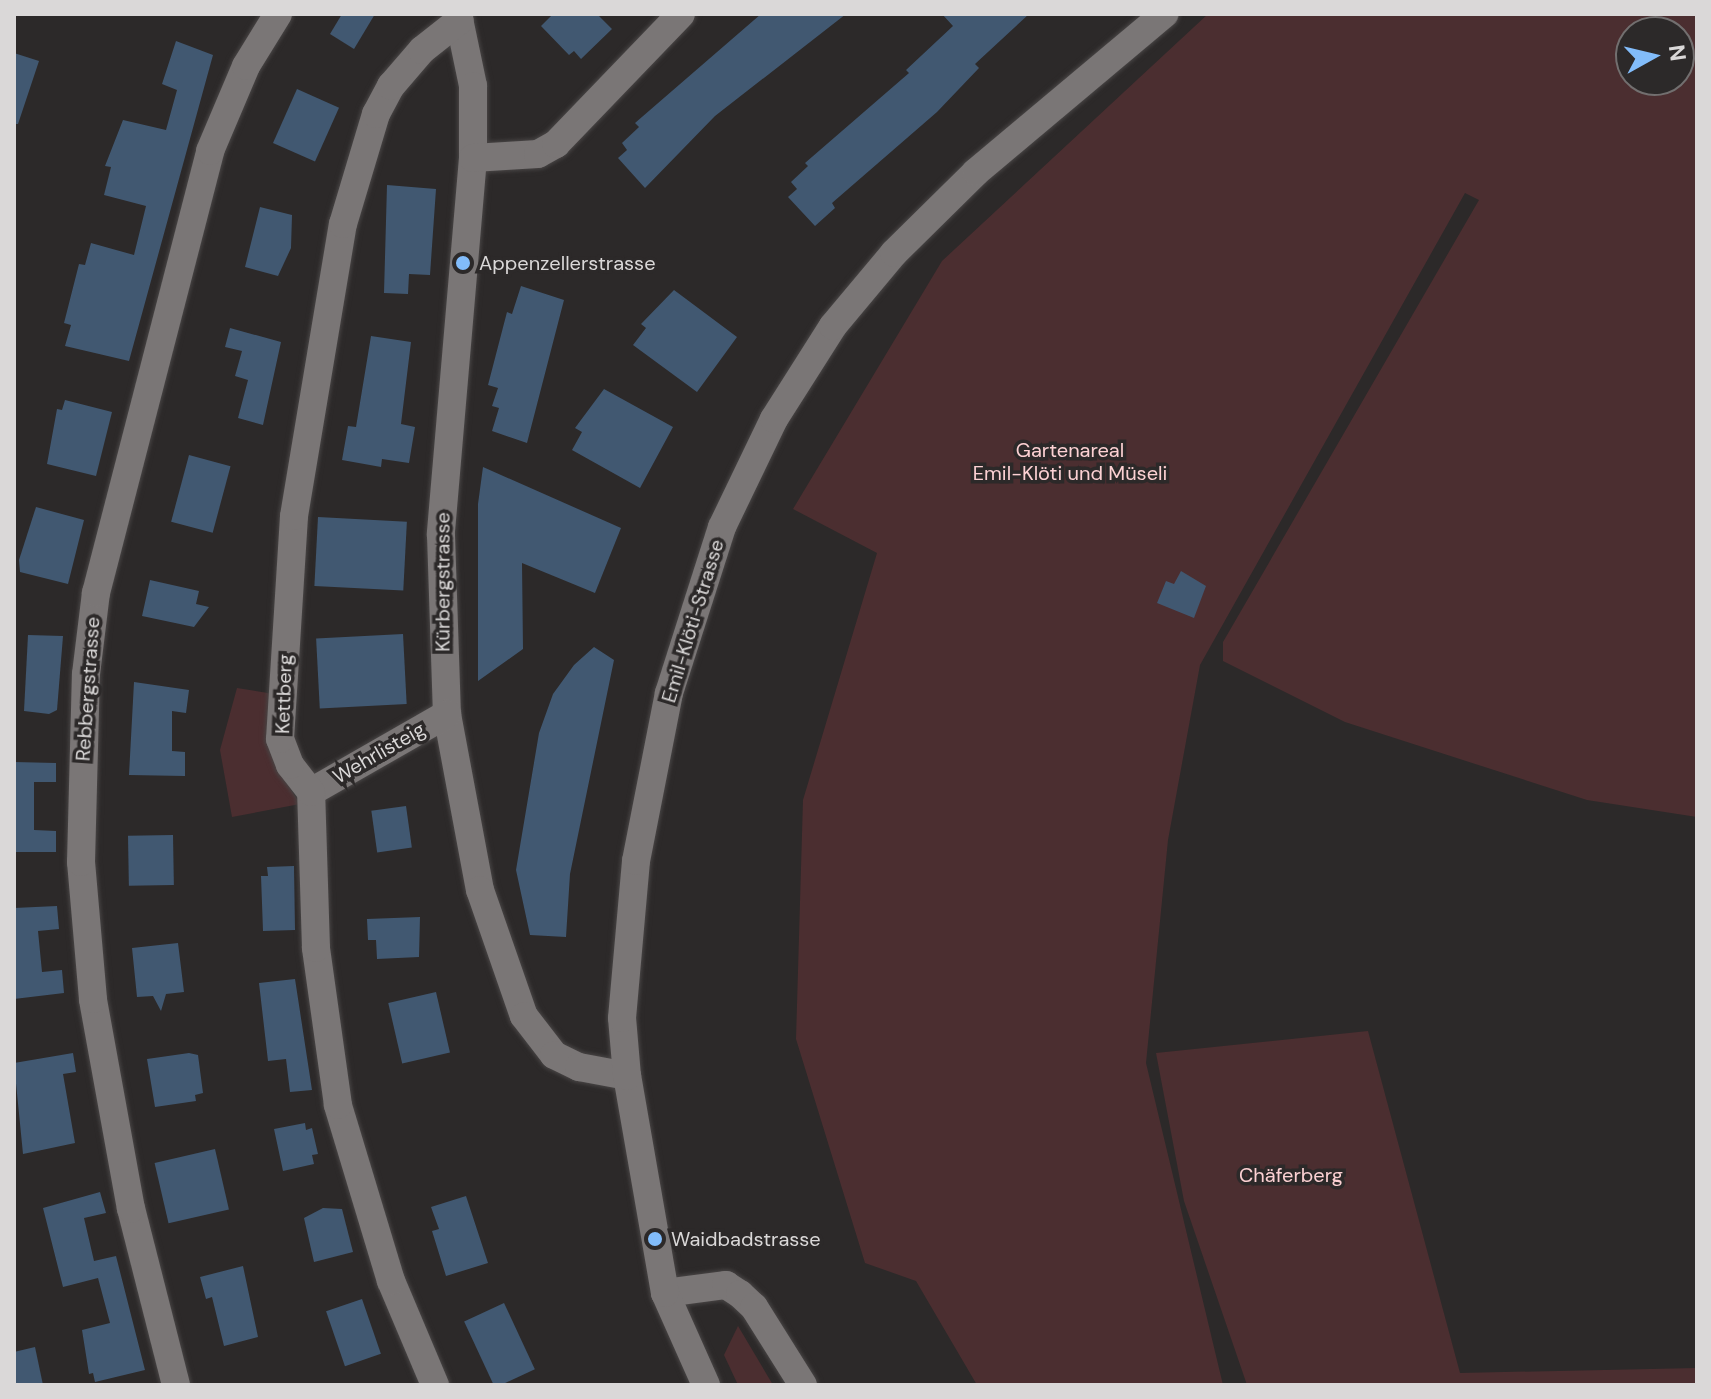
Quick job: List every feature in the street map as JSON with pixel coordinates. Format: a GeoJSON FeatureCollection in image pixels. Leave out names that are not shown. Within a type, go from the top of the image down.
{"type":"FeatureCollection","features":[{"type":"Feature","properties":{"kind":"street","name":"Rebbergstrasse"},"geometry":{"type":"LineString","coordinates":[[176,1385],[120,1159],[93,999],[81,862],[86,674],[96,593],[210,151],[246,66],[278,14]]}},
{"type":"Feature","properties":{"kind":"street"},"geometry":{"type":"LineString","coordinates":[[473,158],[538,154],[556,144],[681,14]]}},
{"type":"Feature","properties":{"kind":"street","name":"Emil-Klöti-Strasse"},"geometry":{"type":"LineString","coordinates":[[706,1385],[665,1293],[627,1076],[622,1018],[636,861],[669,693],[722,527],[774,419],[833,326],[894,253],[976,172],[1164,14]]}},
{"type":"Feature","properties":{"kind":"street","name":"Kürbergstrasse"},"geometry":{"type":"LineString","coordinates":[[459,17],[473,86],[473,158],[441,535],[447,714],[480,890],[524,1016],[554,1055],[579,1067],[627,1076]]}},
{"type":"Feature","properties":{"kind":"street","name":"Kettberg"},"geometry":{"type":"LineString","coordinates":[[311,792],[290,765],[280,739],[281,707],[294,516],[343,224],[376,114],[391,86],[422,50],[459,17]]}},
{"type":"Feature","properties":{"kind":"street","name":"Wehrlisteig"},"geometry":{"type":"LineString","coordinates":[[311,792],[447,714]]}},
{"type":"Feature","properties":{"kind":"street"},"geometry":{"type":"LineString","coordinates":[[311,792],[316,948],[338,1105],[360,1192],[435,1385]]}},
{"type":"Feature","properties":{"kind":"street"},"geometry":{"type":"LineString","coordinates":[[665,1293],[726,1285],[740,1294],[754,1307],[803,1385]]}},
{"type":"Feature","properties":{"kind":"green space","name":"Gartenareal Emil-Klöti und Müseli"},"geometry":{"type":"Polygon","coordinates":[[[1208,14],[1697,14],[1697,817],[1587,800],[1345,722],[1223,661],[1223,642],[1479,200],[1465,193],[1200,665],[1168,840],[1146,1063],[1223,1385],[977,1385],[916,1281],[865,1263],[796,1039],[803,800],[877,553],[793,509],[942,261],[1208,14]]]}},
{"type":"Feature","properties":{"kind":"green space"},"geometry":{"type":"Polygon","coordinates":[[[237,688],[274,694],[284,779],[300,804],[232,817],[220,750],[237,688]]]}},
{"type":"Feature","properties":{"kind":"green space","name":"Chäferberg"},"geometry":{"type":"Polygon","coordinates":[[[1368,1031],[1460,1373],[1697,1368],[1697,1385],[1247,1385],[1184,1201],[1156,1053],[1368,1031]]]}},
{"type":"Feature","properties":{"kind":"green space"},"geometry":{"type":"Polygon","coordinates":[[[738,1326],[773,1385],[738,1385],[724,1355],[738,1326]]]}},
{"type":"Feature","properties":{"kind":"building"},"geometry":{"type":"Polygon","coordinates":[[[342,14],[375,14],[354,49],[330,34],[342,14]]]}},
{"type":"Feature","properties":{"kind":"building"},"geometry":{"type":"Polygon","coordinates":[[[553,14],[597,14],[612,29],[581,59],[574,51],[569,55],[541,26],[553,14]]]}},
{"type":"Feature","properties":{"kind":"building"},"geometry":{"type":"Polygon","coordinates":[[[761,14],[846,14],[715,116],[645,188],[618,158],[627,150],[622,143],[639,127],[635,123],[761,14]]]}},
{"type":"Feature","properties":{"kind":"building"},"geometry":{"type":"Polygon","coordinates":[[[942,14],[1029,14],[975,64],[979,68],[937,112],[832,203],[835,208],[815,226],[788,197],[797,189],[791,182],[808,166],[805,163],[909,73],[906,70],[953,26],[942,14]]]}},
{"type":"Feature","properties":{"kind":"building"},"geometry":{"type":"Polygon","coordinates":[[[176,41],[213,55],[129,361],[65,346],[71,325],[64,323],[79,264],[85,265],[91,243],[134,255],[146,206],[104,195],[111,167],[105,166],[123,120],[166,130],[177,90],[162,84],[176,41]]]}},
{"type":"Feature","properties":{"kind":"building"},"geometry":{"type":"Polygon","coordinates":[[[14,53],[39,61],[18,124],[14,124],[14,53]]]}},
{"type":"Feature","properties":{"kind":"building"},"geometry":{"type":"Polygon","coordinates":[[[297,89],[339,108],[315,162],[273,143],[297,89]]]}},
{"type":"Feature","properties":{"kind":"building"},"geometry":{"type":"Polygon","coordinates":[[[387,185],[436,189],[430,275],[409,274],[408,294],[384,293],[387,185]]]}},
{"type":"Feature","properties":{"kind":"building"},"geometry":{"type":"Polygon","coordinates":[[[260,207],[292,215],[291,248],[278,276],[245,267],[260,207]]]}},
{"type":"Feature","properties":{"kind":"building"},"geometry":{"type":"Polygon","coordinates":[[[521,286],[564,300],[527,443],[492,431],[499,408],[492,406],[498,388],[488,385],[507,312],[512,314],[521,286]]]}},
{"type":"Feature","properties":{"kind":"building"},"geometry":{"type":"Polygon","coordinates":[[[674,290],[737,337],[697,392],[633,345],[646,328],[641,324],[674,290]]]}},
{"type":"Feature","properties":{"kind":"building"},"geometry":{"type":"Polygon","coordinates":[[[230,328],[281,342],[263,425],[238,418],[248,380],[235,376],[242,351],[225,347],[230,328]]]}},
{"type":"Feature","properties":{"kind":"building"},"geometry":{"type":"Polygon","coordinates":[[[371,336],[411,342],[401,424],[415,427],[409,463],[382,459],[381,467],[342,460],[348,426],[356,427],[371,336]]]}},
{"type":"Feature","properties":{"kind":"building"},"geometry":{"type":"Polygon","coordinates":[[[604,389],[673,427],[640,488],[572,450],[582,432],[575,428],[604,389]]]}},
{"type":"Feature","properties":{"kind":"building"},"geometry":{"type":"Polygon","coordinates":[[[65,400],[112,412],[96,476],[47,464],[57,409],[62,410],[65,400]]]}},
{"type":"Feature","properties":{"kind":"building"},"geometry":{"type":"Polygon","coordinates":[[[189,455],[231,466],[213,533],[171,522],[189,455]]]}},
{"type":"Feature","properties":{"kind":"building"},"geometry":{"type":"Polygon","coordinates":[[[483,467],[621,528],[595,593],[522,563],[523,649],[478,681],[478,504],[483,467]]]}},
{"type":"Feature","properties":{"kind":"building"},"geometry":{"type":"Polygon","coordinates":[[[36,507],[84,520],[68,584],[20,572],[19,560],[36,507]]]}},
{"type":"Feature","properties":{"kind":"building"},"geometry":{"type":"Polygon","coordinates":[[[318,517],[407,522],[403,591],[314,586],[318,517]]]}},
{"type":"Feature","properties":{"kind":"building"},"geometry":{"type":"Polygon","coordinates":[[[1181,571],[1206,586],[1194,618],[1157,603],[1166,581],[1174,584],[1181,571]]]}},
{"type":"Feature","properties":{"kind":"building"},"geometry":{"type":"Polygon","coordinates":[[[150,580],[199,591],[196,604],[209,607],[194,627],[142,616],[150,580]]]}},
{"type":"Feature","properties":{"kind":"building"},"geometry":{"type":"Polygon","coordinates":[[[403,634],[407,704],[320,708],[316,639],[403,634]]]}},
{"type":"Feature","properties":{"kind":"building"},"geometry":{"type":"Polygon","coordinates":[[[28,635],[63,636],[57,710],[49,714],[24,711],[28,635]]]}},
{"type":"Feature","properties":{"kind":"building"},"geometry":{"type":"Polygon","coordinates":[[[594,647],[614,660],[570,874],[566,937],[530,935],[516,870],[539,733],[553,694],[574,665],[594,647]]]}},
{"type":"Feature","properties":{"kind":"building"},"geometry":{"type":"Polygon","coordinates":[[[134,682],[189,690],[186,713],[172,711],[172,751],[185,752],[185,776],[129,775],[134,682]]]}},
{"type":"Feature","properties":{"kind":"building"},"geometry":{"type":"Polygon","coordinates":[[[14,762],[56,763],[56,782],[34,782],[34,830],[56,831],[56,852],[14,852],[14,762]]]}},
{"type":"Feature","properties":{"kind":"building"},"geometry":{"type":"Polygon","coordinates":[[[406,806],[412,848],[377,852],[371,811],[406,806]]]}},
{"type":"Feature","properties":{"kind":"building"},"geometry":{"type":"Polygon","coordinates":[[[173,835],[174,885],[129,886],[128,836],[173,835]]]}},
{"type":"Feature","properties":{"kind":"building"},"geometry":{"type":"Polygon","coordinates":[[[294,866],[295,930],[263,931],[261,876],[268,876],[267,867],[294,866]]]}},
{"type":"Feature","properties":{"kind":"building"},"geometry":{"type":"Polygon","coordinates":[[[57,906],[59,929],[38,931],[42,972],[62,970],[64,993],[14,999],[14,908],[57,906]]]}},
{"type":"Feature","properties":{"kind":"building"},"geometry":{"type":"Polygon","coordinates":[[[420,917],[419,957],[377,959],[376,940],[368,940],[367,919],[420,917]]]}},
{"type":"Feature","properties":{"kind":"building"},"geometry":{"type":"Polygon","coordinates":[[[178,943],[184,992],[166,994],[161,1011],[153,996],[137,997],[132,948],[178,943]]]}},
{"type":"Feature","properties":{"kind":"building"},"geometry":{"type":"Polygon","coordinates":[[[295,979],[312,1090],[290,1092],[286,1059],[268,1061],[259,983],[295,979]]]}},
{"type":"Feature","properties":{"kind":"building"},"geometry":{"type":"Polygon","coordinates":[[[436,992],[450,1052],[402,1063],[388,1003],[436,992]]]}},
{"type":"Feature","properties":{"kind":"building"},"geometry":{"type":"Polygon","coordinates":[[[73,1053],[76,1072],[63,1074],[75,1143],[23,1154],[14,1063],[73,1053]]]}},
{"type":"Feature","properties":{"kind":"building"},"geometry":{"type":"Polygon","coordinates":[[[189,1053],[198,1055],[203,1093],[195,1095],[196,1101],[155,1107],[147,1059],[189,1053]]]}},
{"type":"Feature","properties":{"kind":"building"},"geometry":{"type":"Polygon","coordinates":[[[305,1123],[306,1130],[312,1128],[318,1154],[312,1155],[314,1164],[283,1171],[274,1129],[305,1123]]]}},
{"type":"Feature","properties":{"kind":"building"},"geometry":{"type":"Polygon","coordinates":[[[215,1149],[229,1209],[169,1223],[155,1163],[215,1149]]]}},
{"type":"Feature","properties":{"kind":"building"},"geometry":{"type":"Polygon","coordinates":[[[100,1192],[106,1213],[84,1218],[94,1261],[116,1256],[145,1370],[95,1382],[93,1373],[89,1374],[82,1330],[110,1323],[98,1278],[63,1287],[43,1208],[100,1192]]]}},
{"type":"Feature","properties":{"kind":"building"},"geometry":{"type":"Polygon","coordinates":[[[466,1196],[488,1263],[446,1276],[432,1231],[439,1229],[431,1207],[466,1196]]]}},
{"type":"Feature","properties":{"kind":"building"},"geometry":{"type":"Polygon","coordinates":[[[323,1208],[342,1209],[353,1252],[314,1262],[304,1218],[323,1208]]]}},
{"type":"Feature","properties":{"kind":"building"},"geometry":{"type":"Polygon","coordinates":[[[243,1266],[258,1337],[224,1346],[212,1297],[206,1299],[200,1277],[243,1266]]]}},
{"type":"Feature","properties":{"kind":"building"},"geometry":{"type":"Polygon","coordinates":[[[362,1299],[381,1354],[345,1366],[326,1311],[362,1299]]]}},
{"type":"Feature","properties":{"kind":"building"},"geometry":{"type":"Polygon","coordinates":[[[504,1303],[535,1369],[501,1385],[494,1385],[464,1322],[504,1303]]]}},
{"type":"Feature","properties":{"kind":"building"},"geometry":{"type":"Polygon","coordinates":[[[35,1347],[43,1385],[14,1385],[14,1352],[35,1347]]]}},
{"type":"Feature","properties":{"kind":"place","name":"Appenzellerstrasse"},"geometry":{"type":"Point","coordinates":[463,263]}},
{"type":"Feature","properties":{"kind":"place","name":"Waidbadstrasse"},"geometry":{"type":"Point","coordinates":[655,1239]}}]}
